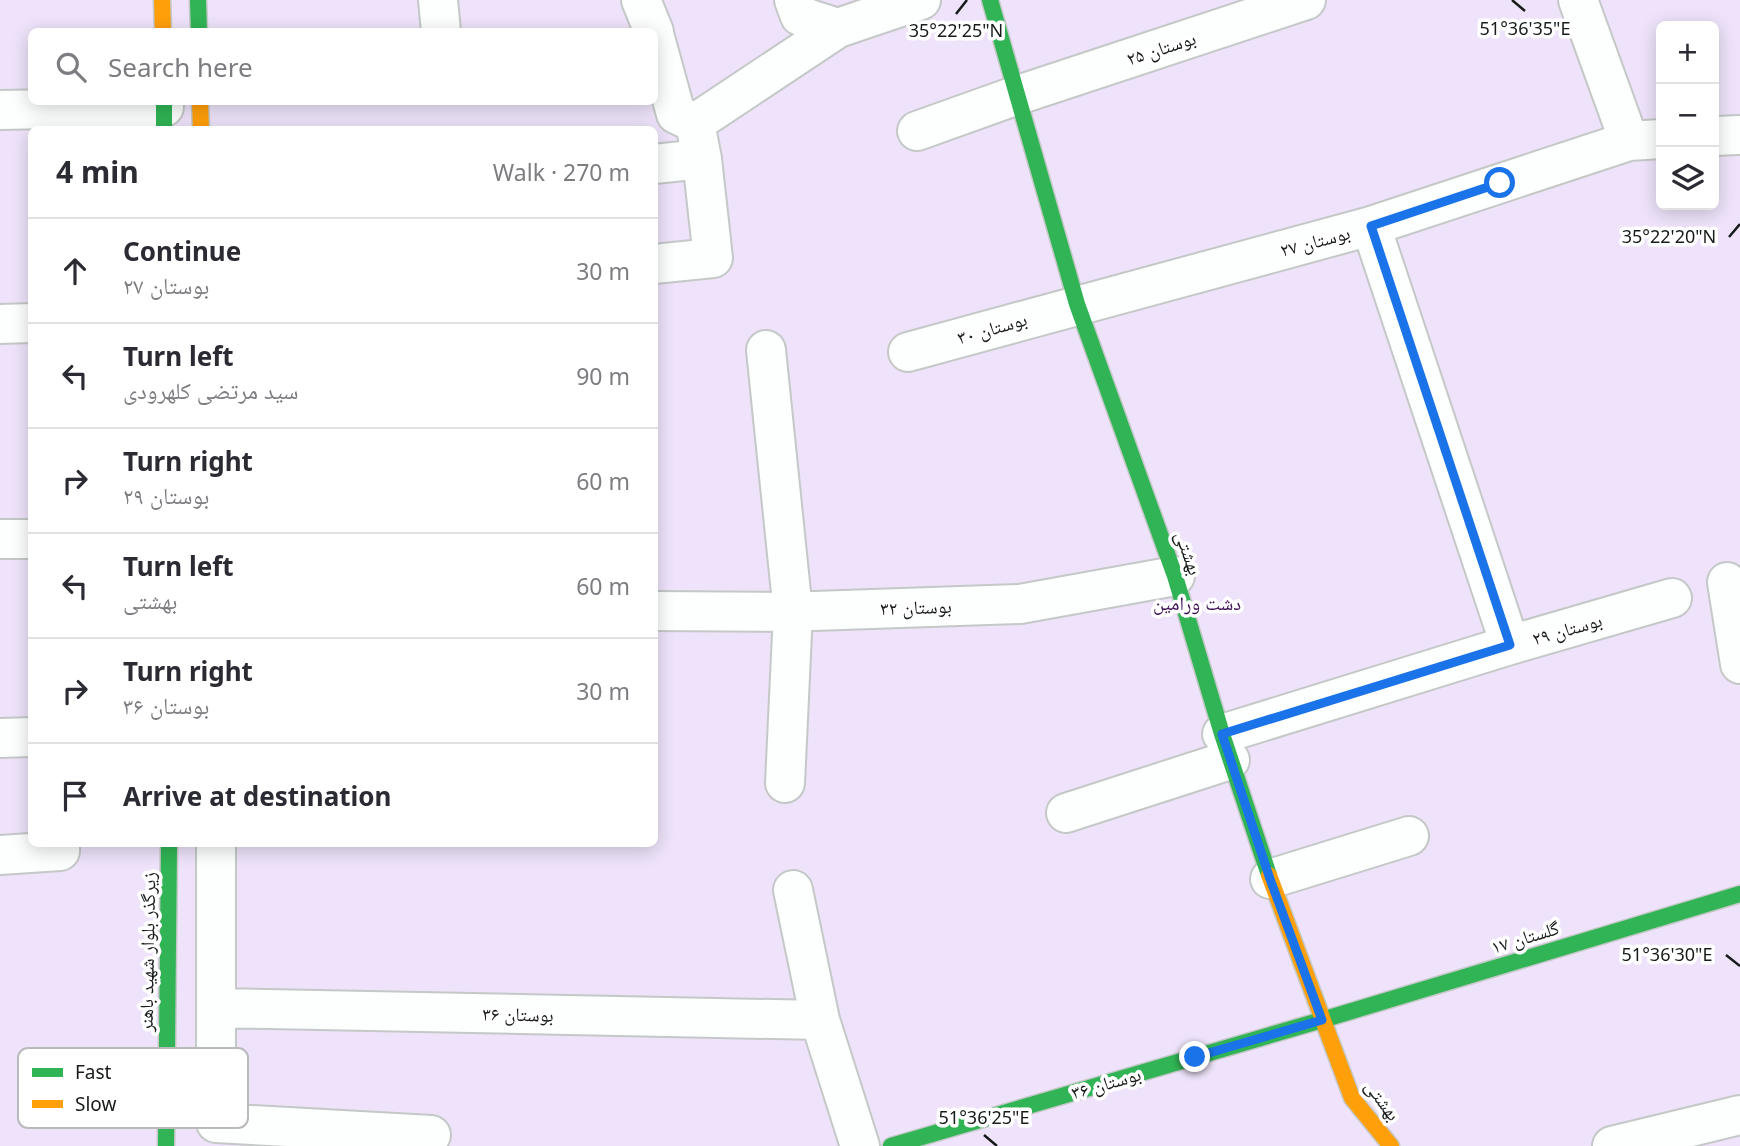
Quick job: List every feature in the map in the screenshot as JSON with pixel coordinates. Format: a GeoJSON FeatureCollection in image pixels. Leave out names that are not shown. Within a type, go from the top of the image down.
{"type":"FeatureCollection","features":[{"type":"Feature","properties":{"kind":"street"},"geometry":{"type":"LineString","coordinates":[[162,0],[163,28]]}},
{"type":"Feature","properties":{"kind":"street"},"geometry":{"type":"LineString","coordinates":[[198,0],[199,28]]}},
{"type":"Feature","properties":{"kind":"street"},"geometry":{"type":"LineString","coordinates":[[438,0],[441,28]]}},
{"type":"Feature","properties":{"kind":"street"},"geometry":{"type":"LineString","coordinates":[[641,0],[652,28]]}},
{"type":"Feature","properties":{"kind":"street"},"geometry":{"type":"LineString","coordinates":[[794,0],[800,16],[838,28]]}},
{"type":"Feature","properties":{"kind":"street"},"geometry":{"type":"LineString","coordinates":[[658,162],[699,141],[838,28],[921,0]]}},
{"type":"Feature","properties":{"kind":"street","name":"بهشتی"},"geometry":{"type":"LineString","coordinates":[[990,0],[1077,304],[1175,576],[1226,747],[1270,879],[1352,1098],[1391,1146]]}},
{"type":"Feature","properties":{"kind":"street","name":"بوستان ۲۵"},"geometry":{"type":"LineString","coordinates":[[917,131],[1306,0]]}},
{"type":"Feature","properties":{"kind":"street"},"geometry":{"type":"LineString","coordinates":[[1578,0],[1645,140]]}},
{"type":"Feature","properties":{"kind":"street"},"geometry":{"type":"LineString","coordinates":[[658,48],[676,114],[699,141],[713,258],[658,264]]}},
{"type":"Feature","properties":{"kind":"street"},"geometry":{"type":"LineString","coordinates":[[0,110],[173,110],[195,126]]}},
{"type":"Feature","properties":{"kind":"street"},"geometry":{"type":"LineString","coordinates":[[1719,136],[1740,135]]}},
{"type":"Feature","properties":{"kind":"street","name":"بوستان ۲۷"},"geometry":{"type":"LineString","coordinates":[[1077,304],[1371,226],[1645,140]]}},
{"type":"Feature","properties":{"kind":"street"},"geometry":{"type":"LineString","coordinates":[[1371,226],[1510,645]]}},
{"type":"Feature","properties":{"kind":"street","name":"بوستان ۳۰"},"geometry":{"type":"LineString","coordinates":[[908,352],[1077,304]]}},
{"type":"Feature","properties":{"kind":"street"},"geometry":{"type":"LineString","coordinates":[[0,324],[28,323]]}},
{"type":"Feature","properties":{"kind":"street"},"geometry":{"type":"LineString","coordinates":[[766,350],[793,612],[785,783]]}},
{"type":"Feature","properties":{"kind":"street"},"geometry":{"type":"LineString","coordinates":[[0,539],[28,539]]}},
{"type":"Feature","properties":{"kind":"street","name":"بوستان ۳۲"},"geometry":{"type":"LineString","coordinates":[[658,611],[793,612],[1020,604],[1175,576]]}},
{"type":"Feature","properties":{"kind":"street"},"geometry":{"type":"LineString","coordinates":[[1727,582],[1740,664]]}},
{"type":"Feature","properties":{"kind":"street","name":"بوستان ۲۹"},"geometry":{"type":"LineString","coordinates":[[1066,813],[1226,747],[1510,645],[1672,598]]}},
{"type":"Feature","properties":{"kind":"street"},"geometry":{"type":"LineString","coordinates":[[0,738],[28,737]]}},
{"type":"Feature","properties":{"kind":"street"},"geometry":{"type":"LineString","coordinates":[[1270,879],[1409,836]]}},
{"type":"Feature","properties":{"kind":"street"},"geometry":{"type":"LineString","coordinates":[[0,855],[60,852],[60,847]]}},
{"type":"Feature","properties":{"kind":"street","name":"زیرگذر بلوار شهید باهنر"},"geometry":{"type":"LineString","coordinates":[[167,1048],[169,847]]}},
{"type":"Feature","properties":{"kind":"street"},"geometry":{"type":"LineString","coordinates":[[216,847],[217,1048]]}},
{"type":"Feature","properties":{"kind":"street"},"geometry":{"type":"LineString","coordinates":[[793,890],[820,1020],[860,1146]]}},
{"type":"Feature","properties":{"kind":"street","name":"گلستان ۱۷"},"geometry":{"type":"LineString","coordinates":[[1322,1020],[1740,894]]}},
{"type":"Feature","properties":{"kind":"street","name":"بوستان ۳۶"},"geometry":{"type":"LineString","coordinates":[[217,1008],[820,1020]]}},
{"type":"Feature","properties":{"kind":"street","name":"بوستان ۳۶"},"geometry":{"type":"LineString","coordinates":[[891,1146],[1322,1020]]}},
{"type":"Feature","properties":{"kind":"street"},"geometry":{"type":"LineString","coordinates":[[1612,1146],[1740,1115]]}},
{"type":"Feature","properties":{"kind":"street"},"geometry":{"type":"LineString","coordinates":[[248,1124],[430,1135]]}},
{"type":"Feature","properties":{"kind":"street","name":"زیرگذر بلوار شهید باهنر"},"geometry":{"type":"LineString","coordinates":[[166,1128],[166,1146]]}},
{"type":"Feature","properties":{"kind":"green space","name":"دشت ورامین"},"geometry":{"type":"Polygon","coordinates":[[[0,0],[1740,0],[1740,1146],[0,1146],[0,0]]]}},
{"type":"Feature","properties":{"kind":"traffic: fast"},"geometry":{"type":"LineString","coordinates":[[198,0],[199,28]]}},
{"type":"Feature","properties":{"kind":"traffic: fast"},"geometry":{"type":"LineString","coordinates":[[990,0],[1077,304],[1175,576],[1222,734],[1269,875]]}},
{"type":"Feature","properties":{"kind":"traffic: fast"},"geometry":{"type":"LineString","coordinates":[[164,105],[164,126]]}},
{"type":"Feature","properties":{"kind":"traffic: fast"},"geometry":{"type":"LineString","coordinates":[[167,1048],[169,847]]}},
{"type":"Feature","properties":{"kind":"traffic: fast"},"geometry":{"type":"LineString","coordinates":[[891,1146],[1740,894]]}},
{"type":"Feature","properties":{"kind":"traffic: fast"},"geometry":{"type":"LineString","coordinates":[[166,1128],[166,1146]]}},
{"type":"Feature","properties":{"kind":"traffic: slow"},"geometry":{"type":"LineString","coordinates":[[162,0],[163,28]]}},
{"type":"Feature","properties":{"kind":"traffic: slow"},"geometry":{"type":"LineString","coordinates":[[200,105],[201,126]]}},
{"type":"Feature","properties":{"kind":"traffic: slow"},"geometry":{"type":"LineString","coordinates":[[1269,875],[1352,1098],[1391,1146]]}},
{"type":"Feature","properties":{"kind":"route"},"geometry":{"type":"LineString","coordinates":[[1195,1057],[1322,1020],[1270,879],[1222,734],[1510,645],[1371,226],[1500,183]]}}]}
